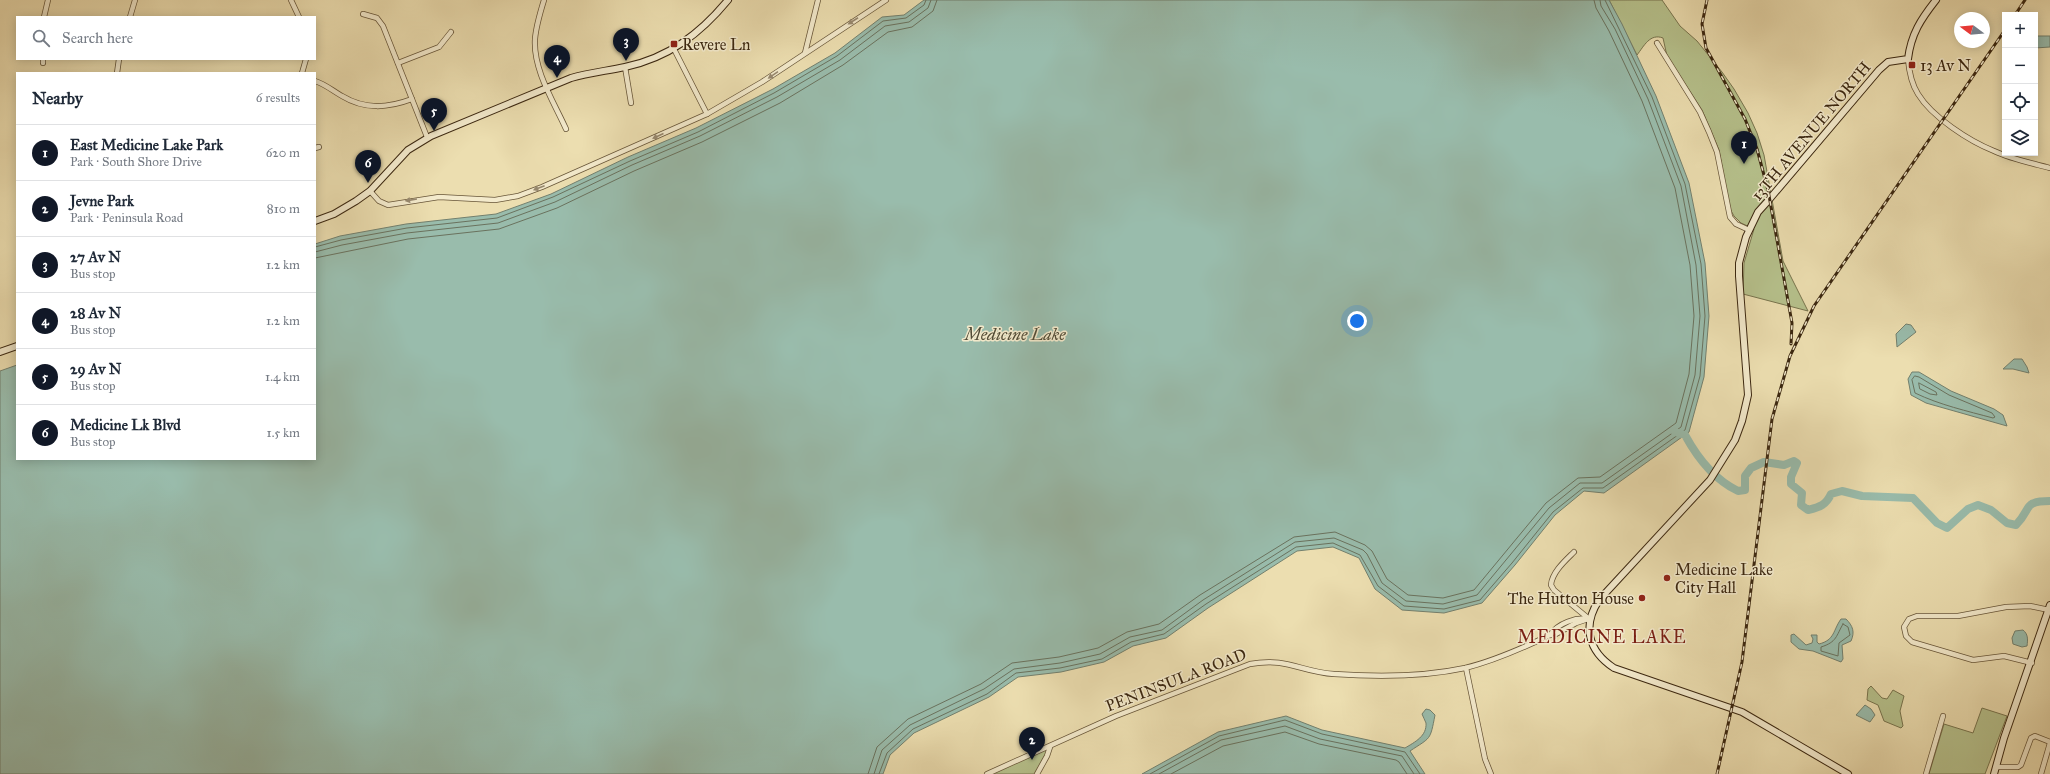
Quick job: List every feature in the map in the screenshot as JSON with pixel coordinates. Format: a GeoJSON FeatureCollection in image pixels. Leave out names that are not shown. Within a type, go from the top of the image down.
{"type":"FeatureCollection","features":[{"type":"Feature","properties":{"kind":"street"},"geometry":{"type":"LineString","coordinates":[[44,16],[48,0]]}},
{"type":"Feature","properties":{"kind":"street"},"geometry":{"type":"LineString","coordinates":[[130,16],[135,0]]}},
{"type":"Feature","properties":{"kind":"street"},"geometry":{"type":"LineString","coordinates":[[291,0],[299,16]]}},
{"type":"Feature","properties":{"kind":"street"},"geometry":{"type":"LineString","coordinates":[[544,0],[536,27],[535,52],[547,88],[566,129]]}},
{"type":"Feature","properties":{"kind":"street"},"geometry":{"type":"LineString","coordinates":[[316,221],[334,214],[370,191],[408,150],[427,138],[547,88],[590,73],[625,67],[650,60],[674,49],[707,24],[728,0]]}},
{"type":"Feature","properties":{"kind":"street"},"geometry":{"type":"LineString","coordinates":[[805,53],[818,0]]}},
{"type":"Feature","properties":{"kind":"street"},"geometry":{"type":"LineString","coordinates":[[370,191],[379,201],[388,204],[439,197],[495,200],[518,196],[589,167],[707,114],[736,98],[886,0]]}},
{"type":"Feature","properties":{"kind":"street"},"geometry":{"type":"LineString","coordinates":[[1936,0],[1913,34],[1908,58],[1910,73],[1918,93],[1924,102],[1943,120],[1968,138],[1994,152],[2050,168]]}},
{"type":"Feature","properties":{"kind":"street"},"geometry":{"type":"LineString","coordinates":[[363,14],[381,21],[427,138]]}},
{"type":"Feature","properties":{"kind":"street"},"geometry":{"type":"LineString","coordinates":[[398,63],[439,47],[451,32]]}},
{"type":"Feature","properties":{"kind":"street"},"geometry":{"type":"LineString","coordinates":[[1657,43],[1700,112],[1709,132],[1717,152],[1730,217],[1736,224],[1749,230]]}},
{"type":"Feature","properties":{"kind":"street"},"geometry":{"type":"LineString","coordinates":[[674,49],[707,114]]}},
{"type":"Feature","properties":{"kind":"street","name":"13TH AVENUE NORTH"},"geometry":{"type":"LineString","coordinates":[[1589,619],[1599,600],[1710,480],[1735,440],[1747,400],[1748,374],[1739,276],[1742,249],[1758,212],[1879,70],[1888,62],[1908,58]]}},
{"type":"Feature","properties":{"kind":"street"},"geometry":{"type":"LineString","coordinates":[[119,72],[120,60]]}},
{"type":"Feature","properties":{"kind":"street"},"geometry":{"type":"LineString","coordinates":[[302,72],[306,60]]}},
{"type":"Feature","properties":{"kind":"street"},"geometry":{"type":"LineString","coordinates":[[625,67],[632,103]]}},
{"type":"Feature","properties":{"kind":"street"},"geometry":{"type":"LineString","coordinates":[[316,81],[322,83],[347,99],[369,106],[382,107],[412,99]]}},
{"type":"Feature","properties":{"kind":"street"},"geometry":{"type":"LineString","coordinates":[[0,352],[16,346]]}},
{"type":"Feature","properties":{"kind":"street"},"geometry":{"type":"LineString","coordinates":[[1574,552],[1561,566],[1551,584],[1554,590],[1589,619],[1589,632],[1595,650],[1607,664],[1614,668],[1742,712],[1848,774]]}},
{"type":"Feature","properties":{"kind":"street"},"geometry":{"type":"LineString","coordinates":[[1994,774],[2004,738],[2032,663],[2049,607],[2006,607],[1958,616],[1917,616],[1909,619],[1904,627],[1906,636],[1912,642],[1973,660],[1981,661],[2004,656],[2032,663]]}},
{"type":"Feature","properties":{"kind":"street","name":"PENINSULA ROAD"},"geometry":{"type":"LineString","coordinates":[[987,774],[1129,711],[1244,666],[1260,662],[1283,662],[1325,673],[1344,675],[1421,674],[1466,668],[1498,657],[1550,635],[1554,635],[1576,623],[1589,619]]}},
{"type":"Feature","properties":{"kind":"street"},"geometry":{"type":"LineString","coordinates":[[1466,668],[1485,759],[1491,774]]}},
{"type":"Feature","properties":{"kind":"street"},"geometry":{"type":"LineString","coordinates":[[1926,774],[1943,716]]}},
{"type":"Feature","properties":{"kind":"street"},"geometry":{"type":"LineString","coordinates":[[1996,767],[2018,767],[2021,764],[2031,738],[2035,736],[2050,743],[2041,774]]}},
{"type":"Feature","properties":{"kind":"street"},"geometry":{"type":"LineString","coordinates":[[1037,774],[1047,756],[1050,747]]}},
{"type":"Feature","properties":{"kind":"green space"},"geometry":{"type":"Polygon","coordinates":[[[1609,0],[1662,0],[1680,26],[1697,41],[1734,89],[1748,113],[1757,133],[1764,155],[1783,261],[1808,311],[1743,294],[1744,263],[1754,229],[1741,223],[1734,216],[1729,207],[1719,150],[1702,110],[1667,56],[1663,38],[1654,37],[1645,44],[1637,55],[1609,0]]]}},
{"type":"Feature","properties":{"kind":"green space"},"geometry":{"type":"Polygon","coordinates":[[[1871,686],[1882,698],[1887,699],[1893,690],[1904,696],[1900,711],[1903,726],[1901,728],[1884,721],[1878,705],[1867,700],[1868,689],[1871,686]]]}},
{"type":"Feature","properties":{"kind":"green space"},"geometry":{"type":"Polygon","coordinates":[[[1982,708],[2007,716],[1985,774],[1929,774],[1944,724],[1973,733],[1982,708]]]}},
{"type":"Feature","properties":{"kind":"green space"},"geometry":{"type":"Polygon","coordinates":[[[1050,747],[1037,774],[987,774],[1050,747]]]}},
{"type":"Feature","properties":{"kind":"water","name":"Medicine Lake"},"geometry":{"type":"Polygon","coordinates":[[[924,0],[1609,0],[1656,96],[1689,183],[1705,263],[1709,316],[1704,377],[1689,432],[1604,493],[1584,491],[1555,515],[1482,603],[1444,613],[1402,610],[1375,589],[1359,558],[1333,547],[1297,551],[1208,608],[1166,638],[1133,646],[1104,662],[1061,672],[1018,677],[989,697],[914,733],[890,755],[883,774],[0,774],[0,371],[16,365],[16,460],[316,460],[316,244],[340,236],[406,224],[496,214],[551,194],[628,157],[696,128],[773,89],[835,53],[882,17],[904,15],[924,0]]]}},
{"type":"Feature","properties":{"kind":"water"},"geometry":{"type":"Polygon","coordinates":[[[2038,36],[2050,36],[2050,47],[2038,48],[2038,36]]]}},
{"type":"Feature","properties":{"kind":"water"},"geometry":{"type":"Polygon","coordinates":[[[1906,324],[1911,325],[1916,332],[1897,347],[1896,334],[1906,324]]]}},
{"type":"Feature","properties":{"kind":"water"},"geometry":{"type":"Polygon","coordinates":[[[2014,359],[2022,359],[2029,373],[2013,369],[2003,369],[2014,359]]]}},
{"type":"Feature","properties":{"kind":"water"},"geometry":{"type":"Polygon","coordinates":[[[1912,372],[1919,372],[1951,391],[1994,409],[2003,415],[2007,426],[1926,403],[1911,395],[1908,379],[1912,372]]]}},
{"type":"Feature","properties":{"kind":"water"},"geometry":{"type":"Polygon","coordinates":[[[1841,619],[1846,619],[1852,627],[1853,632],[1851,641],[1842,645],[1843,659],[1841,662],[1813,651],[1799,649],[1791,642],[1791,635],[1794,634],[1806,645],[1812,643],[1813,639],[1811,635],[1817,635],[1817,642],[1819,644],[1824,642],[1831,637],[1841,619]]]}},
{"type":"Feature","properties":{"kind":"water"},"geometry":{"type":"Polygon","coordinates":[[[2023,630],[2026,633],[2028,641],[2027,646],[2022,647],[2013,644],[2012,638],[2015,631],[2023,630]]]}},
{"type":"Feature","properties":{"kind":"water"},"geometry":{"type":"Polygon","coordinates":[[[1865,705],[1871,709],[1875,715],[1870,722],[1856,715],[1865,705]]]}},
{"type":"Feature","properties":{"kind":"water"},"geometry":{"type":"Polygon","coordinates":[[[1426,709],[1430,710],[1435,715],[1432,730],[1426,740],[1410,751],[1425,774],[1142,774],[1218,732],[1286,716],[1322,730],[1405,748],[1420,738],[1425,732],[1426,723],[1422,714],[1426,709]]]}},
{"type":"Feature","properties":{"kind":"waterway"},"geometry":{"type":"LineString","coordinates":[[1675,432],[1685,435],[1707,467],[1722,481],[1738,491],[1745,490],[1745,476],[1751,468],[1764,462],[1784,465],[1794,461],[1797,463],[1791,477],[1791,484],[1802,493],[1801,505],[1808,510],[1822,505],[1827,501],[1831,494],[1842,491],[1862,496],[1913,498],[1937,523],[1947,528],[1968,509],[1978,505],[1991,510],[2007,523],[2016,525],[2031,504],[2041,501],[2050,501]]}},
{"type":"Feature","properties":{"kind":"railway"},"geometry":{"type":"LineString","coordinates":[[1707,0],[1702,24],[1706,48],[1745,119],[1757,149],[1768,190],[1792,323],[1791,344]]}},
{"type":"Feature","properties":{"kind":"railway"},"geometry":{"type":"LineString","coordinates":[[2017,12],[2025,0]]}},
{"type":"Feature","properties":{"kind":"railway"},"geometry":{"type":"LineString","coordinates":[[1717,774],[1742,662],[1772,419],[1790,356],[1814,306],[2002,34]]}},
{"type":"Feature","properties":{"kind":"place","name":"Revere Ln"},"geometry":{"type":"Point","coordinates":[674,44]}},
{"type":"Feature","properties":{"kind":"place","name":"27 Av N"},"geometry":{"type":"Point","coordinates":[626,61]}},
{"type":"Feature","properties":{"kind":"place","name":"13 Av N"},"geometry":{"type":"Point","coordinates":[1912,65]}},
{"type":"Feature","properties":{"kind":"place","name":"28 Av N"},"geometry":{"type":"Point","coordinates":[557,78]}},
{"type":"Feature","properties":{"kind":"place","name":"29 Av N"},"geometry":{"type":"Point","coordinates":[434,131]}},
{"type":"Feature","properties":{"kind":"place","name":"East Medicine Lake Park"},"geometry":{"type":"Point","coordinates":[1744,164]}},
{"type":"Feature","properties":{"kind":"place","name":"Medicine Lk Blvd"},"geometry":{"type":"Point","coordinates":[368,183]}},
{"type":"Feature","properties":{"kind":"place","name":"Medicine Lake City Hall"},"geometry":{"type":"Point","coordinates":[1667,578]}},
{"type":"Feature","properties":{"kind":"place","name":"The Hutton House"},"geometry":{"type":"Point","coordinates":[1642,598]}},
{"type":"Feature","properties":{"kind":"place","name":"Jevne Park"},"geometry":{"type":"Point","coordinates":[1032,760]}},
{"type":"Feature","properties":{"kind":"district","name":"MEDICINE LAKE"},"geometry":{"type":"Point","coordinates":[1602,637]}}]}
